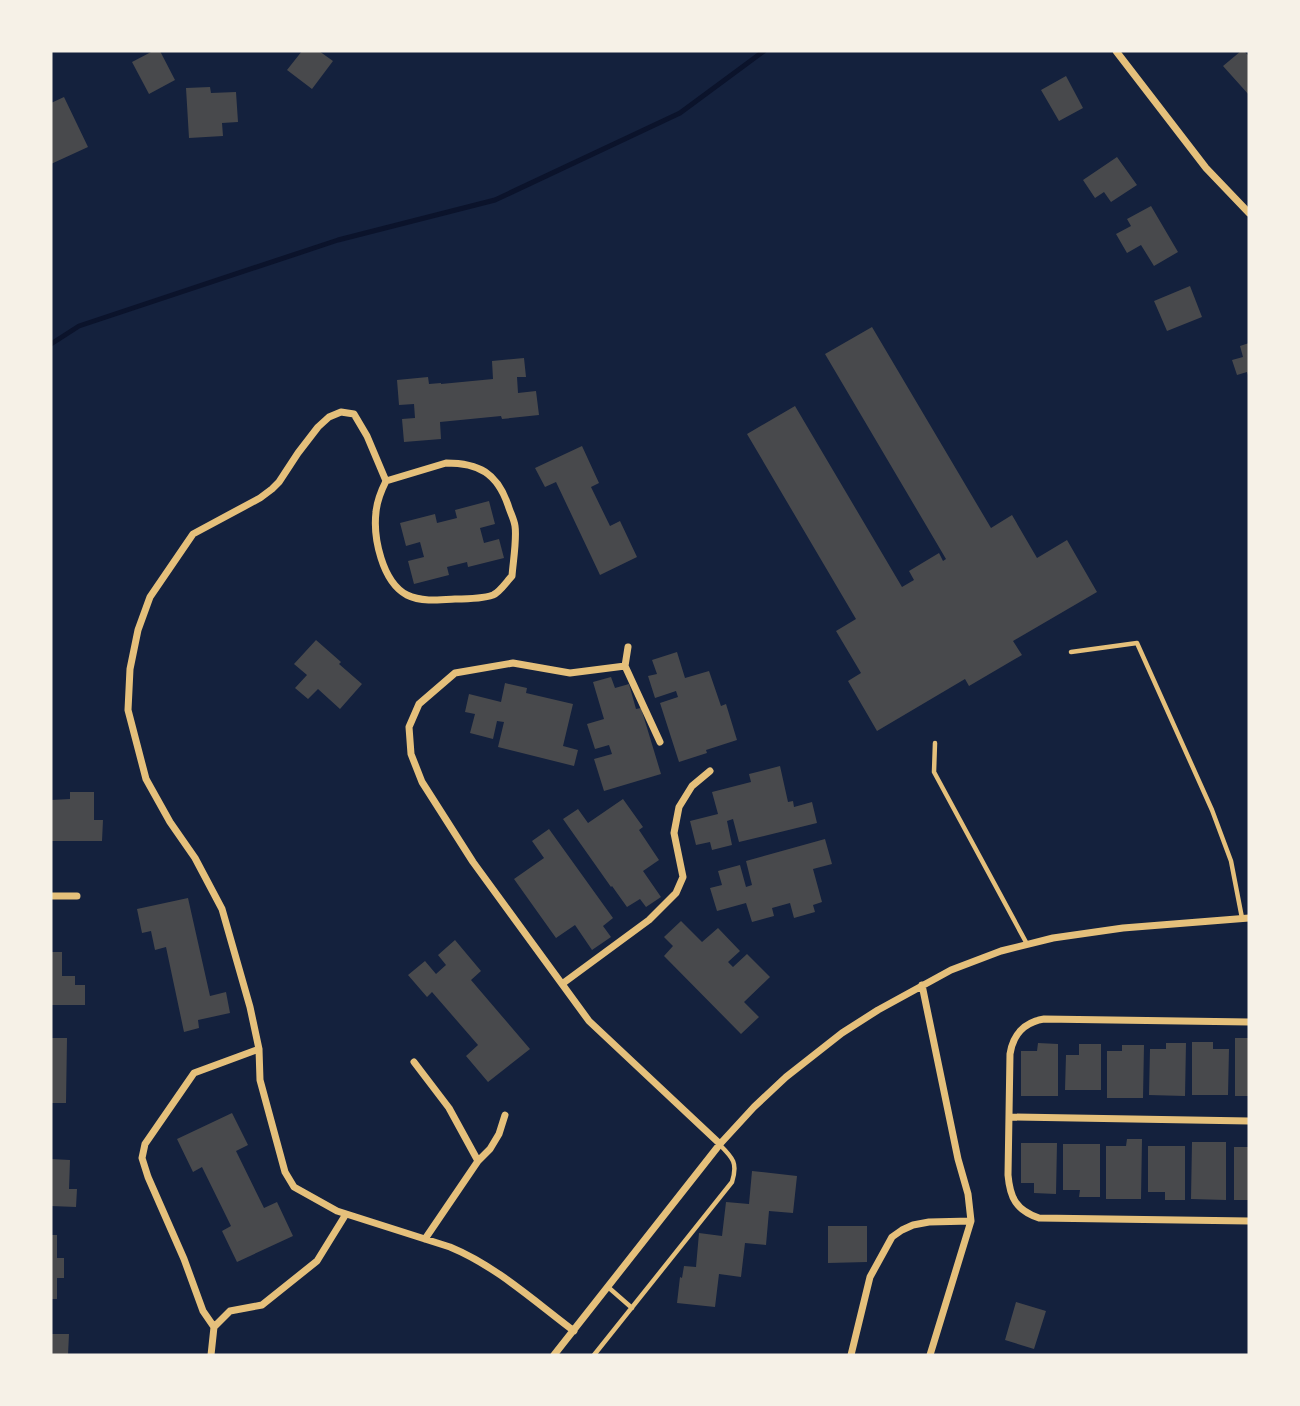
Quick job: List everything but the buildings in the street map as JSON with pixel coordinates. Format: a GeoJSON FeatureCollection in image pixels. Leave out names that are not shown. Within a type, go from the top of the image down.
{"type":"FeatureCollection","features":[{"type":"Feature","properties":{"kind":"street"},"geometry":{"type":"LineString","coordinates":[[1116,51],[1206,168],[1249,213]]}},
{"type":"Feature","properties":{"kind":"street"},"geometry":{"type":"LineString","coordinates":[[386,481],[446,463],[463,463],[487,472],[496,480],[505,497],[515,526],[512,576],[495,594],[441,600],[404,594],[389,577],[380,557],[375,514],[386,481],[367,436],[354,414],[341,412],[329,417],[318,427],[272,489],[193,534],[150,597],[138,630],[130,669],[128,710],[146,779],[195,858],[222,909],[250,1007],[259,1049],[260,1080],[285,1172],[294,1187],[337,1211],[459,1250],[486,1265],[573,1331]]}},
{"type":"Feature","properties":{"kind":"street"},"geometry":{"type":"LineString","coordinates":[[628,647],[625,666],[660,742]]}},
{"type":"Feature","properties":{"kind":"street"},"geometry":{"type":"LineString","coordinates":[[625,666],[569,673],[513,663],[455,673],[419,704],[408,727],[411,754],[422,782],[472,862],[589,1021],[720,1144]]}},
{"type":"Feature","properties":{"kind":"street"},"geometry":{"type":"LineString","coordinates":[[562,984],[649,920],[677,893],[683,877],[674,833],[679,807],[692,786],[710,771]]}},
{"type":"Feature","properties":{"kind":"street"},"geometry":{"type":"LineString","coordinates":[[51,896],[77,896]]}},
{"type":"Feature","properties":{"kind":"street"},"geometry":{"type":"LineString","coordinates":[[554,1355],[720,1144],[754,1107],[810,1057],[878,1010],[951,970],[1028,944],[1087,932],[1246,918]]}},
{"type":"Feature","properties":{"kind":"street"},"geometry":{"type":"LineString","coordinates":[[922,985],[958,1159],[968,1194],[971,1221],[930,1355]]}},
{"type":"Feature","properties":{"kind":"street"},"geometry":{"type":"LineString","coordinates":[[1249,1022],[1034,1021],[1019,1031],[1010,1048],[1008,1175],[1009,1191],[1020,1207],[1033,1216],[1249,1221]]}},
{"type":"Feature","properties":{"kind":"street"},"geometry":{"type":"LineString","coordinates":[[214,1327],[203,1311],[142,1158],[145,1144],[194,1073],[259,1049]]}},
{"type":"Feature","properties":{"kind":"street"},"geometry":{"type":"LineString","coordinates":[[414,1062],[449,1108],[478,1161]]}},
{"type":"Feature","properties":{"kind":"street"},"geometry":{"type":"LineString","coordinates":[[425,1239],[478,1161],[490,1149],[505,1115]]}},
{"type":"Feature","properties":{"kind":"street"},"geometry":{"type":"LineString","coordinates":[[1009,1117],[1249,1121]]}},
{"type":"Feature","properties":{"kind":"street"},"geometry":{"type":"LineString","coordinates":[[211,1355],[214,1327],[230,1311],[262,1305],[317,1261],[346,1214]]}},
{"type":"Feature","properties":{"kind":"street"},"geometry":{"type":"LineString","coordinates":[[851,1355],[870,1278],[892,1237],[913,1225],[971,1221]]}},
{"type":"Feature","properties":{"kind":"lane"},"geometry":{"type":"LineString","coordinates":[[1071,652],[1137,643],[1212,810],[1231,862],[1246,918]]}},
{"type":"Feature","properties":{"kind":"lane"},"geometry":{"type":"LineString","coordinates":[[935,743],[934,772],[1028,944]]}},
{"type":"Feature","properties":{"kind":"lane"},"geometry":{"type":"LineString","coordinates":[[594,1355],[732,1182],[736,1171],[735,1162],[720,1144]]}},
{"type":"Feature","properties":{"kind":"lane"},"geometry":{"type":"LineString","coordinates":[[608,1287],[632,1308]]}},
{"type":"Feature","properties":{"kind":"waterway"},"geometry":{"type":"LineString","coordinates":[[51,344],[79,326],[338,240],[495,200],[680,113],[764,51]]}}]}
